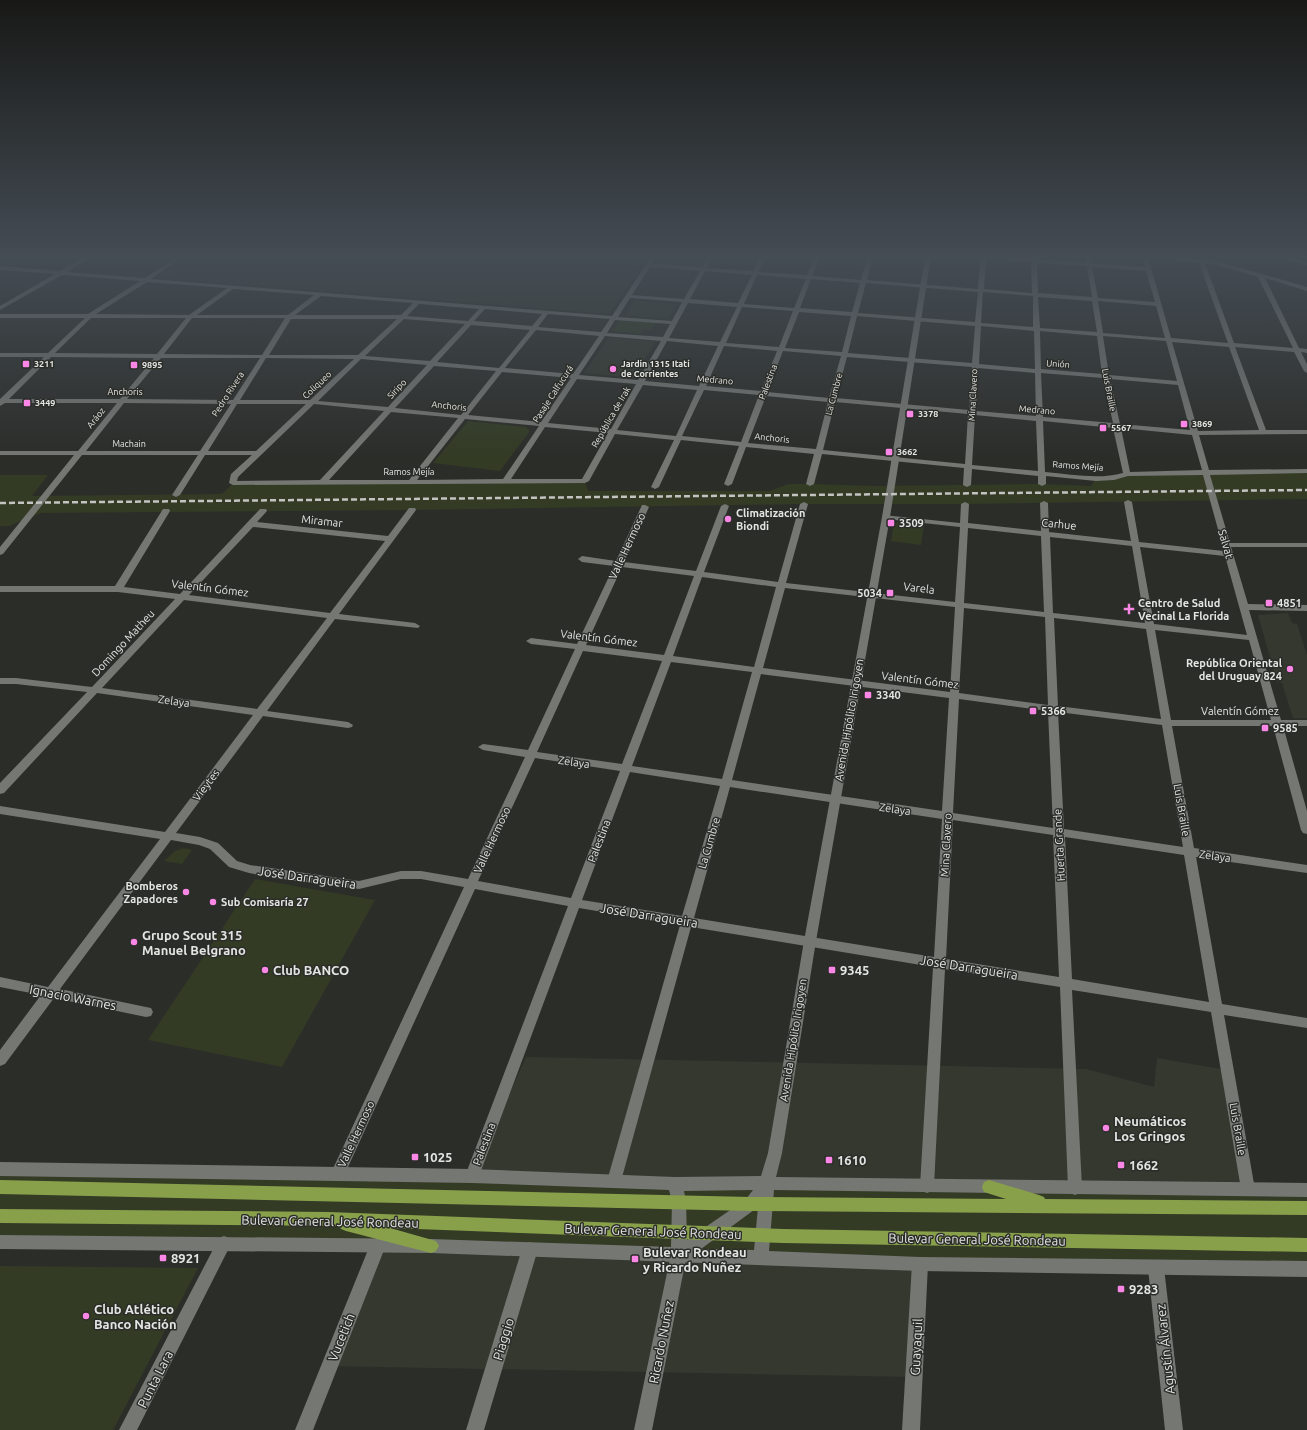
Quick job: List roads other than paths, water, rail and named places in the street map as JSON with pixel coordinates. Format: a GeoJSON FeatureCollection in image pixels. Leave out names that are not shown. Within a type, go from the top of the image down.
{"type":"FeatureCollection","features":[{"type":"Feature","properties":{"kind":"main road"},"geometry":{"type":"LineString","coordinates":[[0,1187],[679,1201],[758,1204],[1307,1208]]}},
{"type":"Feature","properties":{"kind":"main road"},"geometry":{"type":"LineString","coordinates":[[988,1187],[1050,1206]]}},
{"type":"Feature","properties":{"kind":"main road","name":"Bulevar General José Rondeau"},"geometry":{"type":"LineString","coordinates":[[0,1216],[328,1219],[713,1232],[763,1236],[1307,1245]]}},
{"type":"Feature","properties":{"kind":"main road"},"geometry":{"type":"LineString","coordinates":[[328,1219],[431,1246]]}},
{"type":"Feature","properties":{"kind":"main road"},"geometry":{"type":"LineString","coordinates":[[1280,1244],[1307,1248]]}},
{"type":"Feature","properties":{"kind":"street"},"geometry":{"type":"LineString","coordinates":[[1,402],[82,324]]}},
{"type":"Feature","properties":{"kind":"street","name":"Aráoz"},"geometry":{"type":"LineString","coordinates":[[0,552],[186,324]]}},
{"type":"Feature","properties":{"kind":"street","name":"Pedro Rivera"},"geometry":{"type":"LineString","coordinates":[[176,495],[285,324]]}},
{"type":"Feature","properties":{"kind":"street","name":"Coliqueo"},"geometry":{"type":"LineString","coordinates":[[233,483],[234,476],[257,453],[395,324]]}},
{"type":"Feature","properties":{"kind":"street","name":"Siripo"},"geometry":{"type":"LineString","coordinates":[[323,482],[469,324]]}},
{"type":"Feature","properties":{"kind":"street","name":"Unión"},"geometry":{"type":"LineString","coordinates":[[479,324],[1181,383]]}},
{"type":"Feature","properties":{"kind":"street"},"geometry":{"type":"LineString","coordinates":[[411,482],[537,324]]}},
{"type":"Feature","properties":{"kind":"street","name":"Pasaje Calfucurá"},"geometry":{"type":"LineString","coordinates":[[506,481],[609,324]]}},
{"type":"Feature","properties":{"kind":"street","name":"República de Irak"},"geometry":{"type":"LineString","coordinates":[[585,481],[675,324]]}},
{"type":"Feature","properties":{"kind":"street"},"geometry":{"type":"LineString","coordinates":[[655,487],[732,324]]}},
{"type":"Feature","properties":{"kind":"street","name":"Palestina"},"geometry":{"type":"LineString","coordinates":[[728,484],[790,324]]}},
{"type":"Feature","properties":{"kind":"street","name":"La Cumbre"},"geometry":{"type":"LineString","coordinates":[[810,484],[853,324]]}},
{"type":"Feature","properties":{"kind":"street","name":"Avenida Hipólito Irigoyen"},"geometry":{"type":"LineString","coordinates":[[767,1183],[775,1153],[855,683],[886,517],[912,361],[917,324]]}},
{"type":"Feature","properties":{"kind":"street"},"geometry":{"type":"LineString","coordinates":[[963,324],[1307,351]]}},
{"type":"Feature","properties":{"kind":"street"},"geometry":{"type":"LineString","coordinates":[[1036,324],[1042,484]]}},
{"type":"Feature","properties":{"kind":"street","name":"Luis Braille"},"geometry":{"type":"LineString","coordinates":[[1099,324],[1106,377],[1127,474]]}},
{"type":"Feature","properties":{"kind":"street","name":"Salvat"},"geometry":{"type":"LineString","coordinates":[[1164,324],[1278,722],[1307,830]]}},
{"type":"Feature","properties":{"kind":"street"},"geometry":{"type":"LineString","coordinates":[[1223,324],[1263,432]]}},
{"type":"Feature","properties":{"kind":"street"},"geometry":{"type":"LineString","coordinates":[[1284,324],[1307,371]]}},
{"type":"Feature","properties":{"kind":"street","name":"Mina Clavero"},"geometry":{"type":"LineString","coordinates":[[967,485],[973,413],[974,366],[979,325]]}},
{"type":"Feature","properties":{"kind":"street","name":"Medrano"},"geometry":{"type":"LineString","coordinates":[[0,355],[360,357],[1195,433],[1307,432]]}},
{"type":"Feature","properties":{"kind":"street","name":"Anchoris"},"geometry":{"type":"LineString","coordinates":[[1,402],[312,402],[895,459]]}},
{"type":"Feature","properties":{"kind":"street","name":"Machain"},"geometry":{"type":"LineString","coordinates":[[0,453],[257,453]]}},
{"type":"Feature","properties":{"kind":"street","name":"Ramos Mejía"},"geometry":{"type":"LineString","coordinates":[[895,459],[1096,479],[1114,478],[1127,474],[1307,471]]}},
{"type":"Feature","properties":{"kind":"street","name":"Ramos Mejía"},"geometry":{"type":"LineString","coordinates":[[233,483],[585,481]]}},
{"type":"Feature","properties":{"kind":"street","name":"Luis Braille"},"geometry":{"type":"LineString","coordinates":[[1128,502],[1248,1189]]}},
{"type":"Feature","properties":{"kind":"street","name":"Huerta Grande"},"geometry":{"type":"LineString","coordinates":[[1044,503],[1074,1188]]}},
{"type":"Feature","properties":{"kind":"street","name":"La Cumbre"},"geometry":{"type":"LineString","coordinates":[[614,1181],[804,504]]}},
{"type":"Feature","properties":{"kind":"street","name":"Mina Clavero"},"geometry":{"type":"LineString","coordinates":[[927,1186],[965,504]]}},
{"type":"Feature","properties":{"kind":"street","name":"Palestina"},"geometry":{"type":"LineString","coordinates":[[472,1176],[725,506]]}},
{"type":"Feature","properties":{"kind":"street","name":"Valle Hermoso"},"geometry":{"type":"LineString","coordinates":[[338,1173],[645,507]]}},
{"type":"Feature","properties":{"kind":"street","name":"Vieytes"},"geometry":{"type":"LineString","coordinates":[[0,1060],[412,510]]}},
{"type":"Feature","properties":{"kind":"street"},"geometry":{"type":"LineString","coordinates":[[118,589],[166,511]]}},
{"type":"Feature","properties":{"kind":"street","name":"Domingo Matheu"},"geometry":{"type":"LineString","coordinates":[[0,790],[263,511]]}},
{"type":"Feature","properties":{"kind":"street","name":"Carhue"},"geometry":{"type":"LineString","coordinates":[[886,517],[1135,544],[1228,549],[1307,545]]}},
{"type":"Feature","properties":{"kind":"street","name":"Miramar"},"geometry":{"type":"LineString","coordinates":[[251,524],[390,539]]}},
{"type":"Feature","properties":{"kind":"street","name":"Varela"},"geometry":{"type":"LineString","coordinates":[[582,559],[782,585],[1253,638]]}},
{"type":"Feature","properties":{"kind":"street","name":"Valentín Gómez"},"geometry":{"type":"LineString","coordinates":[[0,589],[118,589],[416,626]]}},
{"type":"Feature","properties":{"kind":"street"},"geometry":{"type":"LineString","coordinates":[[1245,607],[1307,608]]}},
{"type":"Feature","properties":{"kind":"street","name":"Valentín Gómez"},"geometry":{"type":"LineString","coordinates":[[531,641],[1167,723],[1307,723]]}},
{"type":"Feature","properties":{"kind":"street","name":"Zelaya"},"geometry":{"type":"LineString","coordinates":[[0,681],[16,681],[95,690],[348,725]]}},
{"type":"Feature","properties":{"kind":"street","name":"Zelaya"},"geometry":{"type":"LineString","coordinates":[[483,747],[1307,870]]}},
{"type":"Feature","properties":{"kind":"street","name":"José Darragueira"},"geometry":{"type":"LineString","coordinates":[[0,810],[200,841],[214,846],[233,864],[275,874],[359,885],[401,876],[421,875],[472,883],[575,903],[1307,1023]]}},
{"type":"Feature","properties":{"kind":"street","name":"Ignacio Warnes"},"geometry":{"type":"LineString","coordinates":[[0,982],[146,1012]]}},
{"type":"Feature","properties":{"kind":"street"},"geometry":{"type":"LineString","coordinates":[[0,1169],[338,1173],[472,1176],[675,1184],[767,1183],[1307,1190]]}},
{"type":"Feature","properties":{"kind":"street"},"geometry":{"type":"LineString","coordinates":[[761,1257],[763,1236],[758,1204],[767,1183]]}},
{"type":"Feature","properties":{"kind":"street","name":"Ricardo Nuñez"},"geometry":{"type":"LineString","coordinates":[[643,1430],[679,1254],[679,1201],[675,1184]]}},
{"type":"Feature","properties":{"kind":"street"},"geometry":{"type":"LineString","coordinates":[[679,1254],[758,1204]]}},
{"type":"Feature","properties":{"kind":"street","name":"Bulevar General José Rondeau"},"geometry":{"type":"LineString","coordinates":[[0,1242],[431,1246],[920,1264],[1307,1269]]}},
{"type":"Feature","properties":{"kind":"street","name":"Punta Lara"},"geometry":{"type":"LineString","coordinates":[[128,1430],[224,1243]]}},
{"type":"Feature","properties":{"kind":"street","name":"Vucetich"},"geometry":{"type":"LineString","coordinates":[[304,1430],[378,1245]]}},
{"type":"Feature","properties":{"kind":"street","name":"Piaggio"},"geometry":{"type":"LineString","coordinates":[[475,1430],[530,1249]]}},
{"type":"Feature","properties":{"kind":"street","name":"Guayaquil"},"geometry":{"type":"LineString","coordinates":[[911,1430],[920,1264]]}},
{"type":"Feature","properties":{"kind":"street","name":"Agustín Álvarez"},"geometry":{"type":"LineString","coordinates":[[1156,1268],[1174,1430]]}},
{"type":"Feature","properties":{"kind":"railway"},"geometry":{"type":"LineString","coordinates":[[0,503],[1307,490]]}},
{"type":"Feature","properties":{"kind":"place","name":"3211"},"geometry":{"type":"Point","coordinates":[26,364]}},
{"type":"Feature","properties":{"kind":"place","name":"9895"},"geometry":{"type":"Point","coordinates":[134,365]}},
{"type":"Feature","properties":{"kind":"place","name":"Jardín 1315 Itatí de Corrientes"},"geometry":{"type":"Point","coordinates":[613,369]}},
{"type":"Feature","properties":{"kind":"place","name":"3449"},"geometry":{"type":"Point","coordinates":[27,403]}},
{"type":"Feature","properties":{"kind":"place","name":"3378"},"geometry":{"type":"Point","coordinates":[910,414]}},
{"type":"Feature","properties":{"kind":"place","name":"3869"},"geometry":{"type":"Point","coordinates":[1184,424]}},
{"type":"Feature","properties":{"kind":"place","name":"5567"},"geometry":{"type":"Point","coordinates":[1103,428]}},
{"type":"Feature","properties":{"kind":"place","name":"3662"},"geometry":{"type":"Point","coordinates":[889,452]}},
{"type":"Feature","properties":{"kind":"place","name":"Climatización Biondi"},"geometry":{"type":"Point","coordinates":[728,519]}},
{"type":"Feature","properties":{"kind":"place","name":"3509"},"geometry":{"type":"Point","coordinates":[891,523]}},
{"type":"Feature","properties":{"kind":"place","name":"5034"},"geometry":{"type":"Point","coordinates":[890,593]}},
{"type":"Feature","properties":{"kind":"place","name":"4851"},"geometry":{"type":"Point","coordinates":[1269,603]}},
{"type":"Feature","properties":{"kind":"place","name":"Centro de Salud Vecinal La Florida"},"geometry":{"type":"Point","coordinates":[1129,609]}},
{"type":"Feature","properties":{"kind":"place","name":"República Oriental del Uruguay 824"},"geometry":{"type":"Point","coordinates":[1290,669]}},
{"type":"Feature","properties":{"kind":"place","name":"3340"},"geometry":{"type":"Point","coordinates":[868,695]}},
{"type":"Feature","properties":{"kind":"place","name":"5366"},"geometry":{"type":"Point","coordinates":[1033,711]}},
{"type":"Feature","properties":{"kind":"place","name":"9585"},"geometry":{"type":"Point","coordinates":[1265,728]}},
{"type":"Feature","properties":{"kind":"place","name":"Bomberos Zapadores"},"geometry":{"type":"Point","coordinates":[186,892]}},
{"type":"Feature","properties":{"kind":"place","name":"Sub Comisaría 27"},"geometry":{"type":"Point","coordinates":[213,902]}},
{"type":"Feature","properties":{"kind":"place","name":"Grupo Scout 315 Manuel Belgrano"},"geometry":{"type":"Point","coordinates":[134,942]}},
{"type":"Feature","properties":{"kind":"place","name":"Club BANCO"},"geometry":{"type":"Point","coordinates":[265,970]}},
{"type":"Feature","properties":{"kind":"place","name":"9345"},"geometry":{"type":"Point","coordinates":[832,970]}},
{"type":"Feature","properties":{"kind":"place","name":"Neumáticos Los Gringos"},"geometry":{"type":"Point","coordinates":[1106,1128]}},
{"type":"Feature","properties":{"kind":"place","name":"1025"},"geometry":{"type":"Point","coordinates":[415,1157]}},
{"type":"Feature","properties":{"kind":"place","name":"1610"},"geometry":{"type":"Point","coordinates":[829,1160]}},
{"type":"Feature","properties":{"kind":"place","name":"1662"},"geometry":{"type":"Point","coordinates":[1121,1165]}},
{"type":"Feature","properties":{"kind":"place","name":"8921"},"geometry":{"type":"Point","coordinates":[163,1258]}},
{"type":"Feature","properties":{"kind":"place","name":"Bulevar Rondeau y Ricardo Nuñez"},"geometry":{"type":"Point","coordinates":[635,1259]}},
{"type":"Feature","properties":{"kind":"place","name":"9283"},"geometry":{"type":"Point","coordinates":[1121,1289]}},
{"type":"Feature","properties":{"kind":"place","name":"Club Atlético Banco Nación"},"geometry":{"type":"Point","coordinates":[86,1316]}}]}
